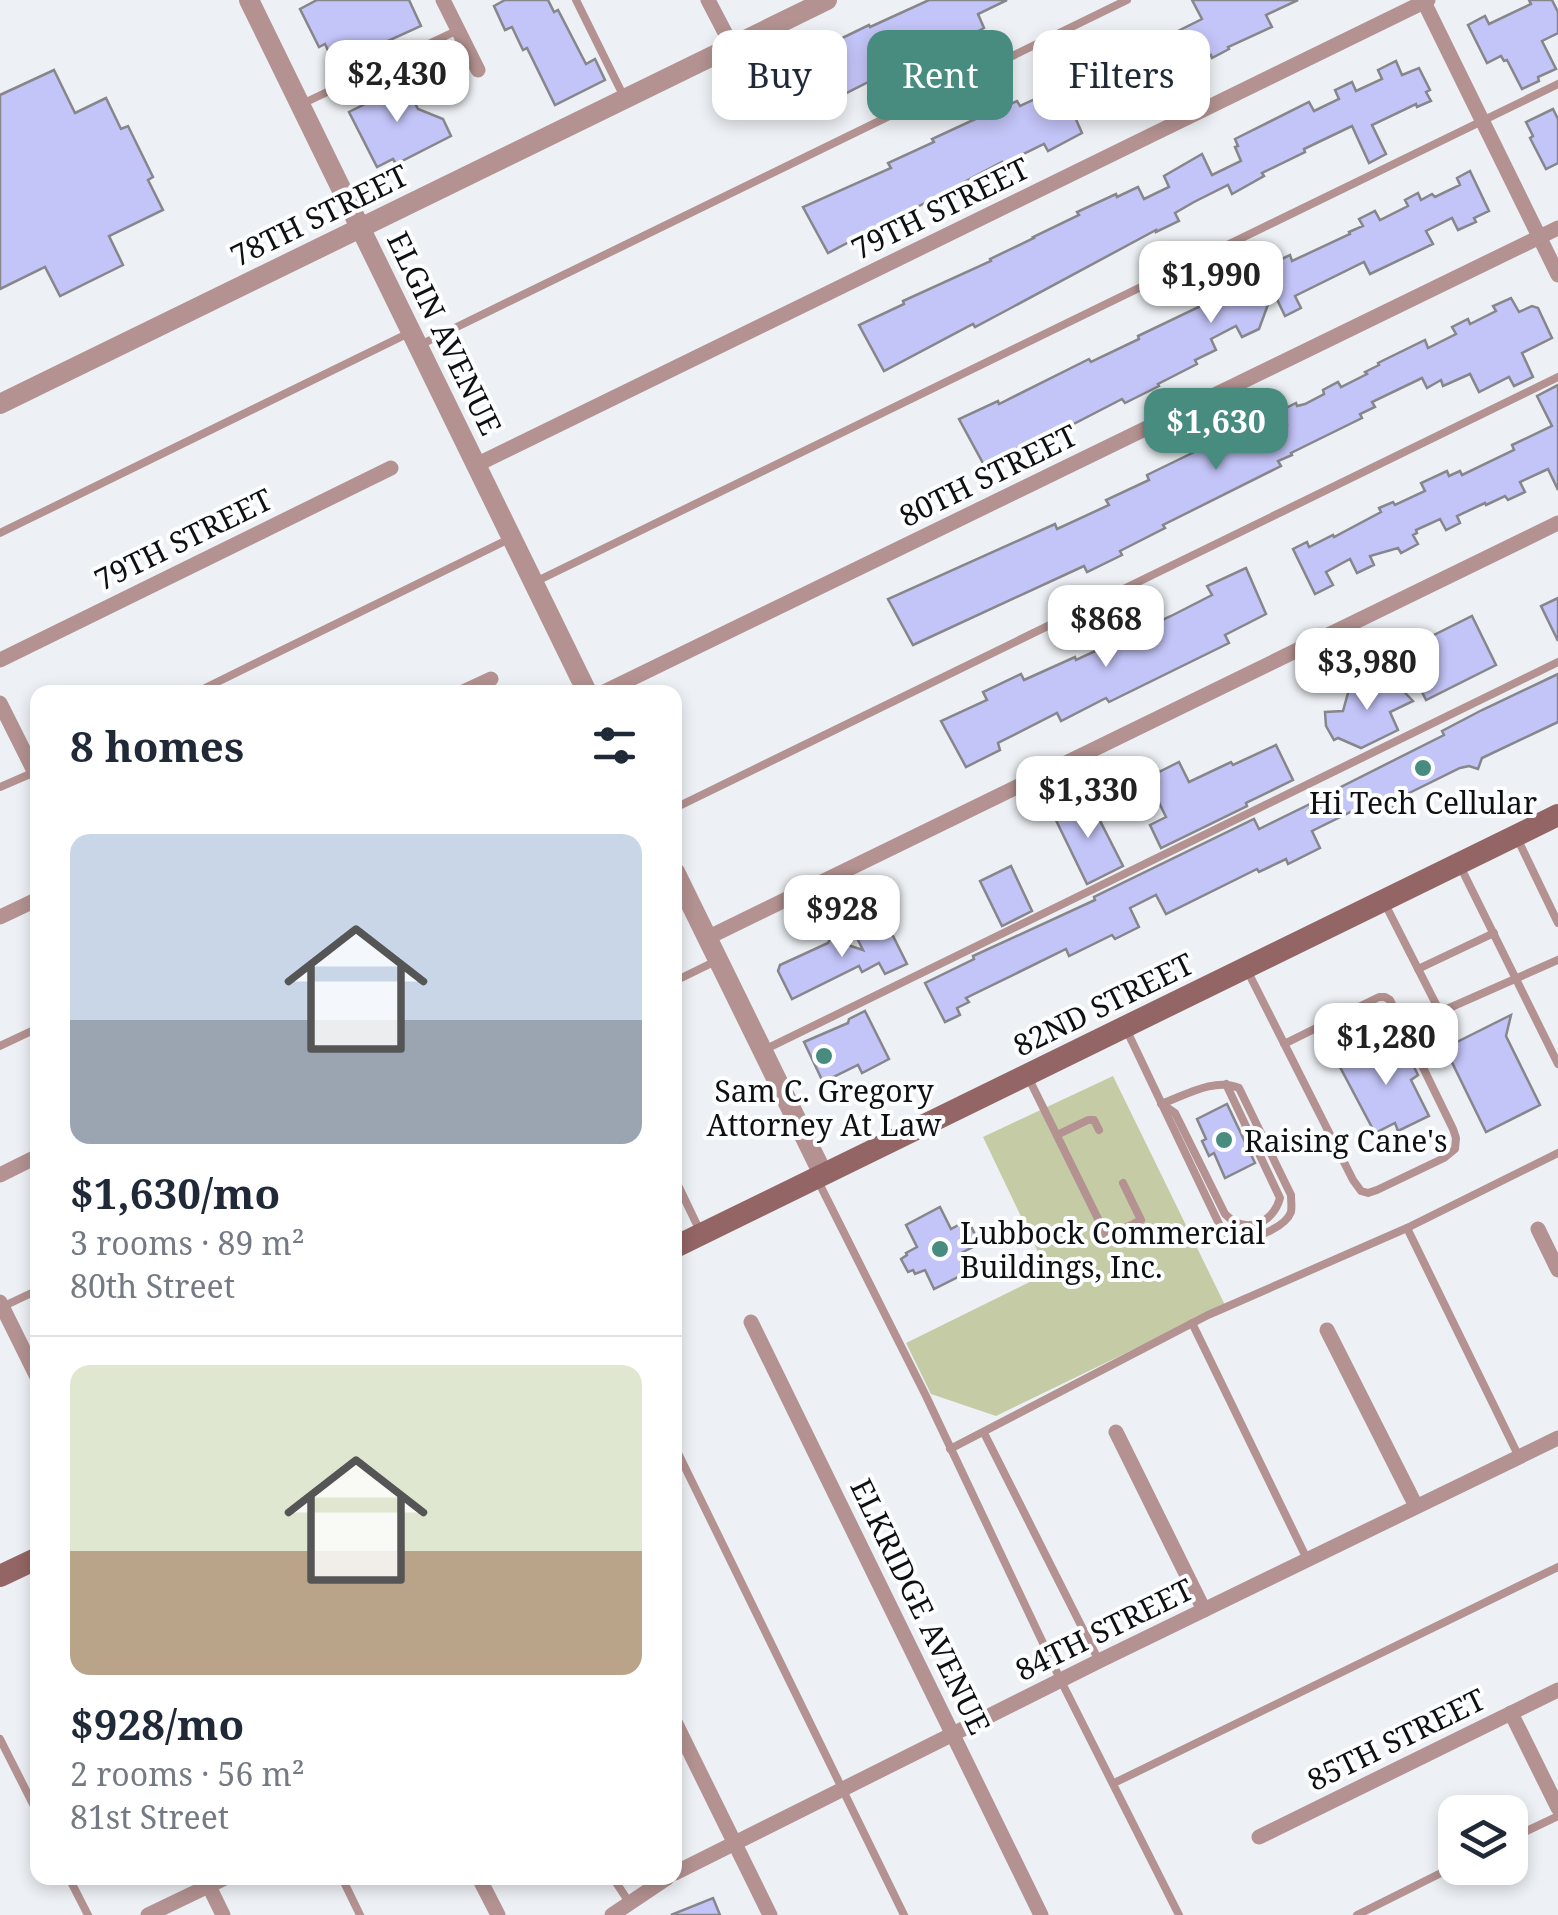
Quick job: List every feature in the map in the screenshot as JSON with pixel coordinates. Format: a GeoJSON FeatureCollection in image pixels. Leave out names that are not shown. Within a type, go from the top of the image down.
{"type":"FeatureCollection","features":[{"type":"Feature","properties":{"kind":"main road","name":"82ND STREET"},"geometry":{"type":"LineString","coordinates":[[682,1243],[1558,815]]}},
{"type":"Feature","properties":{"kind":"main road"},"geometry":{"type":"LineString","coordinates":[[0,1576],[30,1562]]}},
{"type":"Feature","properties":{"kind":"street","name":"ELGIN AVENUE"},"geometry":{"type":"LineString","coordinates":[[250,0],[584,685]]}},
{"type":"Feature","properties":{"kind":"street"},"geometry":{"type":"LineString","coordinates":[[443,0],[478,70]]}},
{"type":"Feature","properties":{"kind":"street"},"geometry":{"type":"LineString","coordinates":[[708,0],[724,30]]}},
{"type":"Feature","properties":{"kind":"street","name":"78TH STREET"},"geometry":{"type":"LineString","coordinates":[[765,30],[827,0]]}},
{"type":"Feature","properties":{"kind":"street"},"geometry":{"type":"LineString","coordinates":[[1425,1],[1558,275]]}},
{"type":"Feature","properties":{"kind":"street","name":"79TH STREET"},"geometry":{"type":"LineString","coordinates":[[476,465],[1425,1]]}},
{"type":"Feature","properties":{"kind":"street","name":"78TH STREET"},"geometry":{"type":"LineString","coordinates":[[0,404],[712,56]]}},
{"type":"Feature","properties":{"kind":"street","name":"80TH STREET"},"geometry":{"type":"LineString","coordinates":[[618,685],[1558,228]]}},
{"type":"Feature","properties":{"kind":"street","name":"79TH STREET"},"geometry":{"type":"LineString","coordinates":[[0,660],[391,468]]}},
{"type":"Feature","properties":{"kind":"street"},"geometry":{"type":"LineString","coordinates":[[707,938],[1558,523]]}},
{"type":"Feature","properties":{"kind":"street"},"geometry":{"type":"LineString","coordinates":[[478,685],[491,679]]}},
{"type":"Feature","properties":{"kind":"street"},"geometry":{"type":"LineString","coordinates":[[0,703],[30,762]]}},
{"type":"Feature","properties":{"kind":"street"},"geometry":{"type":"LineString","coordinates":[[682,886],[819,1176]]}},
{"type":"Feature","properties":{"kind":"street"},"geometry":{"type":"LineString","coordinates":[[0,917],[30,903]]}},
{"type":"Feature","properties":{"kind":"street"},"geometry":{"type":"LineString","coordinates":[[0,1175],[30,1160]]}},
{"type":"Feature","properties":{"kind":"street"},"geometry":{"type":"LineString","coordinates":[[1538,1229],[1558,1270]]}},
{"type":"Feature","properties":{"kind":"street"},"geometry":{"type":"LineString","coordinates":[[1,1306],[30,1363]]}},
{"type":"Feature","properties":{"kind":"street","name":"ELKRIDGE AVENUE"},"geometry":{"type":"LineString","coordinates":[[751,1322],[1041,1915]]}},
{"type":"Feature","properties":{"kind":"street"},"geometry":{"type":"LineString","coordinates":[[1327,1330],[1416,1506]]}},
{"type":"Feature","properties":{"kind":"street"},"geometry":{"type":"LineString","coordinates":[[1116,1432],[1204,1610]]}},
{"type":"Feature","properties":{"kind":"street","name":"84TH STREET"},"geometry":{"type":"LineString","coordinates":[[682,1869],[1558,1438]]}},
{"type":"Feature","properties":{"kind":"street","name":"85TH STREET"},"geometry":{"type":"LineString","coordinates":[[1259,1837],[1558,1690]]}},
{"type":"Feature","properties":{"kind":"street"},"geometry":{"type":"LineString","coordinates":[[1512,1713],[1558,1812]]}},
{"type":"Feature","properties":{"kind":"street"},"geometry":{"type":"LineString","coordinates":[[682,1736],[770,1915]]}},
{"type":"Feature","properties":{"kind":"street"},"geometry":{"type":"LineString","coordinates":[[148,1915],[202,1885]]}},
{"type":"Feature","properties":{"kind":"street"},"geometry":{"type":"LineString","coordinates":[[209,1885],[224,1915]]}},
{"type":"Feature","properties":{"kind":"street"},"geometry":{"type":"LineString","coordinates":[[483,1885],[498,1915]]}},
{"type":"Feature","properties":{"kind":"street"},"geometry":{"type":"LineString","coordinates":[[612,1915],[656,1885]]}},
{"type":"Feature","properties":{"kind":"lane"},"geometry":{"type":"LineString","coordinates":[[576,0],[624,99]]}},
{"type":"Feature","properties":{"kind":"lane"},"geometry":{"type":"LineString","coordinates":[[0,533],[1126,0]]}},
{"type":"Feature","properties":{"kind":"lane"},"geometry":{"type":"LineString","coordinates":[[300,105],[458,30]]}},
{"type":"Feature","properties":{"kind":"lane"},"geometry":{"type":"LineString","coordinates":[[533,582],[1558,84]]}},
{"type":"Feature","properties":{"kind":"lane"},"geometry":{"type":"LineString","coordinates":[[682,805],[1558,376]]}},
{"type":"Feature","properties":{"kind":"lane"},"geometry":{"type":"LineString","coordinates":[[212,685],[512,538]]}},
{"type":"Feature","properties":{"kind":"lane"},"geometry":{"type":"LineString","coordinates":[[762,1051],[1558,662]]}},
{"type":"Feature","properties":{"kind":"lane"},"geometry":{"type":"LineString","coordinates":[[0,787],[30,776]]}},
{"type":"Feature","properties":{"kind":"lane"},"geometry":{"type":"LineString","coordinates":[[1516,836],[1557,918]]}},
{"type":"Feature","properties":{"kind":"lane"},"geometry":{"type":"LineString","coordinates":[[1460,864],[1558,1064]]}},
{"type":"Feature","properties":{"kind":"lane"},"geometry":{"type":"LineString","coordinates":[[1383,900],[1440,1012],[1558,960]]}},
{"type":"Feature","properties":{"kind":"lane"},"geometry":{"type":"LineString","coordinates":[[1418,969],[1494,933]]}},
{"type":"Feature","properties":{"kind":"lane"},"geometry":{"type":"LineString","coordinates":[[682,978],[718,960]]}},
{"type":"Feature","properties":{"kind":"lane"},"geometry":{"type":"LineString","coordinates":[[1246,968],[1284,1044],[1353,1180],[1361,1192],[1377,1190],[1444,1158],[1454,1148],[1456,1138],[1394,1007],[1385,997],[1284,1044]]}},
{"type":"Feature","properties":{"kind":"lane"},"geometry":{"type":"LineString","coordinates":[[1124,1027],[1221,1228],[1230,1237],[1245,1239],[1282,1224],[1291,1211],[1291,1195],[1239,1088],[1215,1085],[1162,1104]]}},
{"type":"Feature","properties":{"kind":"lane"},"geometry":{"type":"LineString","coordinates":[[0,1046],[30,1032]]}},
{"type":"Feature","properties":{"kind":"lane"},"geometry":{"type":"LineString","coordinates":[[1027,1075],[1108,1237],[1141,1220],[1123,1183]]}},
{"type":"Feature","properties":{"kind":"lane"},"geometry":{"type":"LineString","coordinates":[[1162,1104],[1176,1113],[1225,1214],[1235,1223],[1254,1225],[1276,1211],[1280,1198],[1226,1084]]}},
{"type":"Feature","properties":{"kind":"lane"},"geometry":{"type":"LineString","coordinates":[[1057,1134],[1088,1120],[1094,1120],[1099,1130]]}},
{"type":"Feature","properties":{"kind":"lane"},"geometry":{"type":"LineString","coordinates":[[950,1448],[1192,1323],[1407,1228],[1558,1153]]}},
{"type":"Feature","properties":{"kind":"lane"},"geometry":{"type":"LineString","coordinates":[[819,1176],[1179,1915]]}},
{"type":"Feature","properties":{"kind":"lane"},"geometry":{"type":"LineString","coordinates":[[682,1193],[702,1234]]}},
{"type":"Feature","properties":{"kind":"lane"},"geometry":{"type":"LineString","coordinates":[[1407,1228],[1519,1456]]}},
{"type":"Feature","properties":{"kind":"lane"},"geometry":{"type":"LineString","coordinates":[[1,1306],[30,1293]]}},
{"type":"Feature","properties":{"kind":"lane"},"geometry":{"type":"LineString","coordinates":[[1192,1323],[1308,1559]]}},
{"type":"Feature","properties":{"kind":"lane"},"geometry":{"type":"LineString","coordinates":[[984,1432],[1099,1662]]}},
{"type":"Feature","properties":{"kind":"lane"},"geometry":{"type":"LineString","coordinates":[[682,1461],[904,1915]]}},
{"type":"Feature","properties":{"kind":"lane"},"geometry":{"type":"LineString","coordinates":[[1114,1783],[1558,1568]]}},
{"type":"Feature","properties":{"kind":"lane"},"geometry":{"type":"LineString","coordinates":[[0,1739],[30,1798]]}},
{"type":"Feature","properties":{"kind":"lane"},"geometry":{"type":"LineString","coordinates":[[1528,1829],[1558,1812]]}},
{"type":"Feature","properties":{"kind":"lane"},"geometry":{"type":"LineString","coordinates":[[1357,1915],[1438,1874]]}},
{"type":"Feature","properties":{"kind":"lane"},"geometry":{"type":"LineString","coordinates":[[73,1885],[88,1915]]}},
{"type":"Feature","properties":{"kind":"lane"},"geometry":{"type":"LineString","coordinates":[[345,1885],[360,1915]]}},
{"type":"Feature","properties":{"kind":"lane"},"geometry":{"type":"LineString","coordinates":[[618,1885],[629,1902]]}},
{"type":"Feature","properties":{"kind":"green space"},"geometry":{"type":"Polygon","coordinates":[[[1113,1076],[1225,1305],[996,1416],[931,1394],[906,1343],[1048,1273],[983,1137],[1113,1076]]]}},
{"type":"Feature","properties":{"kind":"building"},"geometry":{"type":"Polygon","coordinates":[[[317,0],[409,0],[421,26],[335,65],[325,44],[319,47],[300,9],[317,0]]]}},
{"type":"Feature","properties":{"kind":"building"},"geometry":{"type":"Polygon","coordinates":[[[505,0],[548,0],[554,12],[558,10],[586,64],[595,59],[605,80],[555,105],[527,48],[523,50],[512,27],[505,30],[494,6],[505,0]]]}},
{"type":"Feature","properties":{"kind":"building"},"geometry":{"type":"Polygon","coordinates":[[[929,0],[1007,0],[978,14],[984,28],[980,30],[867,30],[867,83],[847,93],[847,36],[929,0]]]}},
{"type":"Feature","properties":{"kind":"building"},"geometry":{"type":"Polygon","coordinates":[[[1192,0],[1298,0],[1266,15],[1272,27],[1212,58],[1210,30],[1180,30],[1202,19],[1192,0]]]}},
{"type":"Feature","properties":{"kind":"building"},"geometry":{"type":"Polygon","coordinates":[[[1529,0],[1552,0],[1558,12],[1558,33],[1542,41],[1556,69],[1522,89],[1507,60],[1501,56],[1487,63],[1468,25],[1485,16],[1489,24],[1531,4],[1529,0]]]}},
{"type":"Feature","properties":{"kind":"building"},"geometry":{"type":"Polygon","coordinates":[[[1396,61],[1402,75],[1419,68],[1431,101],[1372,125],[1386,154],[1369,163],[1352,126],[1304,149],[1305,152],[1262,173],[1264,176],[1232,194],[1228,185],[1194,202],[1175,213],[1179,221],[884,371],[859,325],[1116,194],[1117,197],[1138,187],[1144,199],[1169,187],[1164,176],[1202,154],[1212,175],[1241,161],[1235,139],[1309,102],[1314,111],[1339,99],[1335,90],[1352,82],[1356,91],[1382,79],[1378,70],[1396,61]]]}},
{"type":"Feature","properties":{"kind":"building"},"geometry":{"type":"Polygon","coordinates":[[[54,70],[75,113],[106,98],[121,129],[128,126],[153,177],[148,180],[163,210],[109,236],[123,265],[60,296],[45,267],[0,289],[0,95],[54,70]]]}},
{"type":"Feature","properties":{"kind":"building"},"geometry":{"type":"Polygon","coordinates":[[[402,77],[418,109],[443,119],[451,136],[396,164],[393,159],[377,167],[349,112],[383,95],[379,88],[402,77]]]}},
{"type":"Feature","properties":{"kind":"building"},"geometry":{"type":"Polygon","coordinates":[[[1033,100],[1033,120],[1076,120],[1082,133],[1048,151],[1044,144],[1002,162],[906,213],[908,217],[828,253],[803,207],[891,168],[888,163],[974,120],[1013,120],[1013,103],[1017,101],[1020,106],[1033,100]]]}},
{"type":"Feature","properties":{"kind":"building"},"geometry":{"type":"Polygon","coordinates":[[[1553,109],[1558,119],[1558,163],[1546,169],[1526,122],[1553,109]]]}},
{"type":"Feature","properties":{"kind":"building"},"geometry":{"type":"Polygon","coordinates":[[[1470,171],[1489,211],[1474,218],[1476,222],[1458,230],[1452,218],[1426,231],[1433,244],[1370,274],[1364,262],[1295,296],[1301,308],[1285,316],[1273,291],[1259,329],[1242,337],[1236,326],[1211,339],[1216,350],[1159,386],[1125,403],[1122,399],[1029,447],[1027,443],[984,465],[959,419],[1139,339],[1138,336],[1278,269],[1275,262],[1290,255],[1292,261],[1350,234],[1363,226],[1359,219],[1375,211],[1380,220],[1408,206],[1405,200],[1418,193],[1421,200],[1460,185],[1457,178],[1470,171]]]}},
{"type":"Feature","properties":{"kind":"building"},"geometry":{"type":"Polygon","coordinates":[[[1511,298],[1519,312],[1532,306],[1538,308],[1552,338],[1522,353],[1533,377],[1514,386],[1509,377],[1479,392],[1470,374],[1443,386],[1441,380],[1427,388],[1422,378],[1372,402],[1375,407],[1360,414],[1362,418],[1291,453],[1278,461],[1281,466],[1163,525],[1165,528],[1120,551],[1122,555],[1087,572],[1084,566],[913,645],[888,599],[1055,524],[1057,529],[1109,505],[1106,500],[1149,480],[1147,475],[1252,424],[1259,439],[1287,425],[1280,411],[1296,403],[1305,404],[1338,382],[1341,387],[1425,340],[1428,348],[1456,334],[1452,327],[1468,319],[1470,324],[1511,298]]]}},
{"type":"Feature","properties":{"kind":"building"},"geometry":{"type":"Polygon","coordinates":[[[1558,385],[1558,490],[1548,469],[1520,482],[1525,492],[1457,516],[1460,523],[1446,530],[1440,519],[1416,530],[1413,535],[1418,544],[1401,553],[1398,548],[1370,556],[1374,565],[1357,573],[1350,559],[1326,572],[1333,585],[1315,594],[1293,549],[1334,537],[1381,512],[1379,508],[1425,491],[1421,483],[1447,471],[1449,476],[1460,471],[1462,475],[1514,450],[1512,445],[1552,426],[1537,396],[1558,385]]]}},
{"type":"Feature","properties":{"kind":"building"},"geometry":{"type":"Polygon","coordinates":[[[1246,568],[1266,614],[1225,635],[1229,643],[1109,702],[1106,698],[1061,721],[1057,713],[998,743],[1000,750],[966,767],[941,721],[987,700],[983,692],[1021,674],[1024,680],[1075,657],[1076,660],[1171,616],[1212,595],[1207,586],[1246,568]]]}},
{"type":"Feature","properties":{"kind":"building"},"geometry":{"type":"Polygon","coordinates":[[[1558,598],[1558,641],[1541,606],[1558,598]]]}},
{"type":"Feature","properties":{"kind":"building"},"geometry":{"type":"Polygon","coordinates":[[[1472,616],[1496,665],[1426,700],[1402,651],[1472,616]]]}},
{"type":"Feature","properties":{"kind":"building"},"geometry":{"type":"Polygon","coordinates":[[[1386,673],[1413,701],[1390,712],[1398,730],[1361,748],[1338,738],[1334,740],[1326,726],[1325,712],[1343,711],[1358,677],[1370,689],[1386,673]]]}},
{"type":"Feature","properties":{"kind":"building"},"geometry":{"type":"Polygon","coordinates":[[[1558,674],[1558,722],[1482,758],[1478,769],[1460,768],[1395,800],[1397,805],[1384,811],[1382,806],[1375,809],[1371,802],[1312,831],[1320,848],[1288,864],[1286,859],[1259,872],[1257,869],[1166,914],[1156,895],[1130,908],[1139,927],[1069,956],[1066,949],[966,998],[969,1002],[957,1008],[960,1015],[945,1022],[925,983],[1254,819],[1259,829],[1444,735],[1442,731],[1482,710],[1558,674]]]}},
{"type":"Feature","properties":{"kind":"building"},"geometry":{"type":"Polygon","coordinates":[[[1276,745],[1293,780],[1161,848],[1150,825],[1166,817],[1147,778],[1179,762],[1189,782],[1276,745]]]}},
{"type":"Feature","properties":{"kind":"building"},"geometry":{"type":"Polygon","coordinates":[[[1084,799],[1090,811],[1094,809],[1123,866],[1087,884],[1053,814],[1084,799]]]}},
{"type":"Feature","properties":{"kind":"building"},"geometry":{"type":"Polygon","coordinates":[[[1011,866],[1032,911],[1002,926],[980,881],[1011,866]]]}},
{"type":"Feature","properties":{"kind":"building"},"geometry":{"type":"Polygon","coordinates":[[[873,921],[879,933],[889,928],[907,964],[885,974],[879,963],[862,972],[859,966],[792,999],[778,971],[780,965],[830,939],[863,950],[853,930],[873,921]]]}},
{"type":"Feature","properties":{"kind":"building"},"geometry":{"type":"Polygon","coordinates":[[[865,1011],[889,1059],[862,1073],[858,1065],[823,1082],[804,1042],[865,1011]]]}},
{"type":"Feature","properties":{"kind":"building"},"geometry":{"type":"Polygon","coordinates":[[[1511,1015],[1506,1036],[1540,1105],[1486,1132],[1445,1048],[1511,1015]]]}},
{"type":"Feature","properties":{"kind":"building"},"geometry":{"type":"Polygon","coordinates":[[[1393,1043],[1401,1058],[1409,1057],[1418,1075],[1411,1080],[1429,1116],[1398,1131],[1395,1123],[1375,1133],[1340,1067],[1393,1043]]]}},
{"type":"Feature","properties":{"kind":"building","name":"Raising Cane's"},"geometry":{"type":"Polygon","coordinates":[[[1227,1104],[1255,1163],[1225,1178],[1214,1153],[1209,1156],[1197,1119],[1227,1104]]]}},
{"type":"Feature","properties":{"kind":"building","name":"Lubbock Commercial Buildings, Inc."},"geometry":{"type":"Polygon","coordinates":[[[940,1207],[951,1229],[962,1223],[964,1227],[970,1224],[978,1241],[963,1252],[972,1270],[934,1289],[925,1270],[908,1272],[901,1259],[917,1247],[906,1225],[940,1207]]]}},
{"type":"Feature","properties":{"kind":"building"},"geometry":{"type":"Polygon","coordinates":[[[713,1898],[720,1915],[671,1915],[713,1898]]]}},
{"type":"Feature","properties":{"kind":"place","name":"Hi Tech Cellular"},"geometry":{"type":"Point","coordinates":[1423,768]}},
{"type":"Feature","properties":{"kind":"place","name":"Sam C. Gregory Attorney At Law"},"geometry":{"type":"Point","coordinates":[824,1056]}},
{"type":"Feature","properties":{"kind":"place","name":"Raising Cane's"},"geometry":{"type":"Point","coordinates":[1224,1140]}},
{"type":"Feature","properties":{"kind":"place","name":"Lubbock Commercial Buildings, Inc."},"geometry":{"type":"Point","coordinates":[940,1249]}}]}
